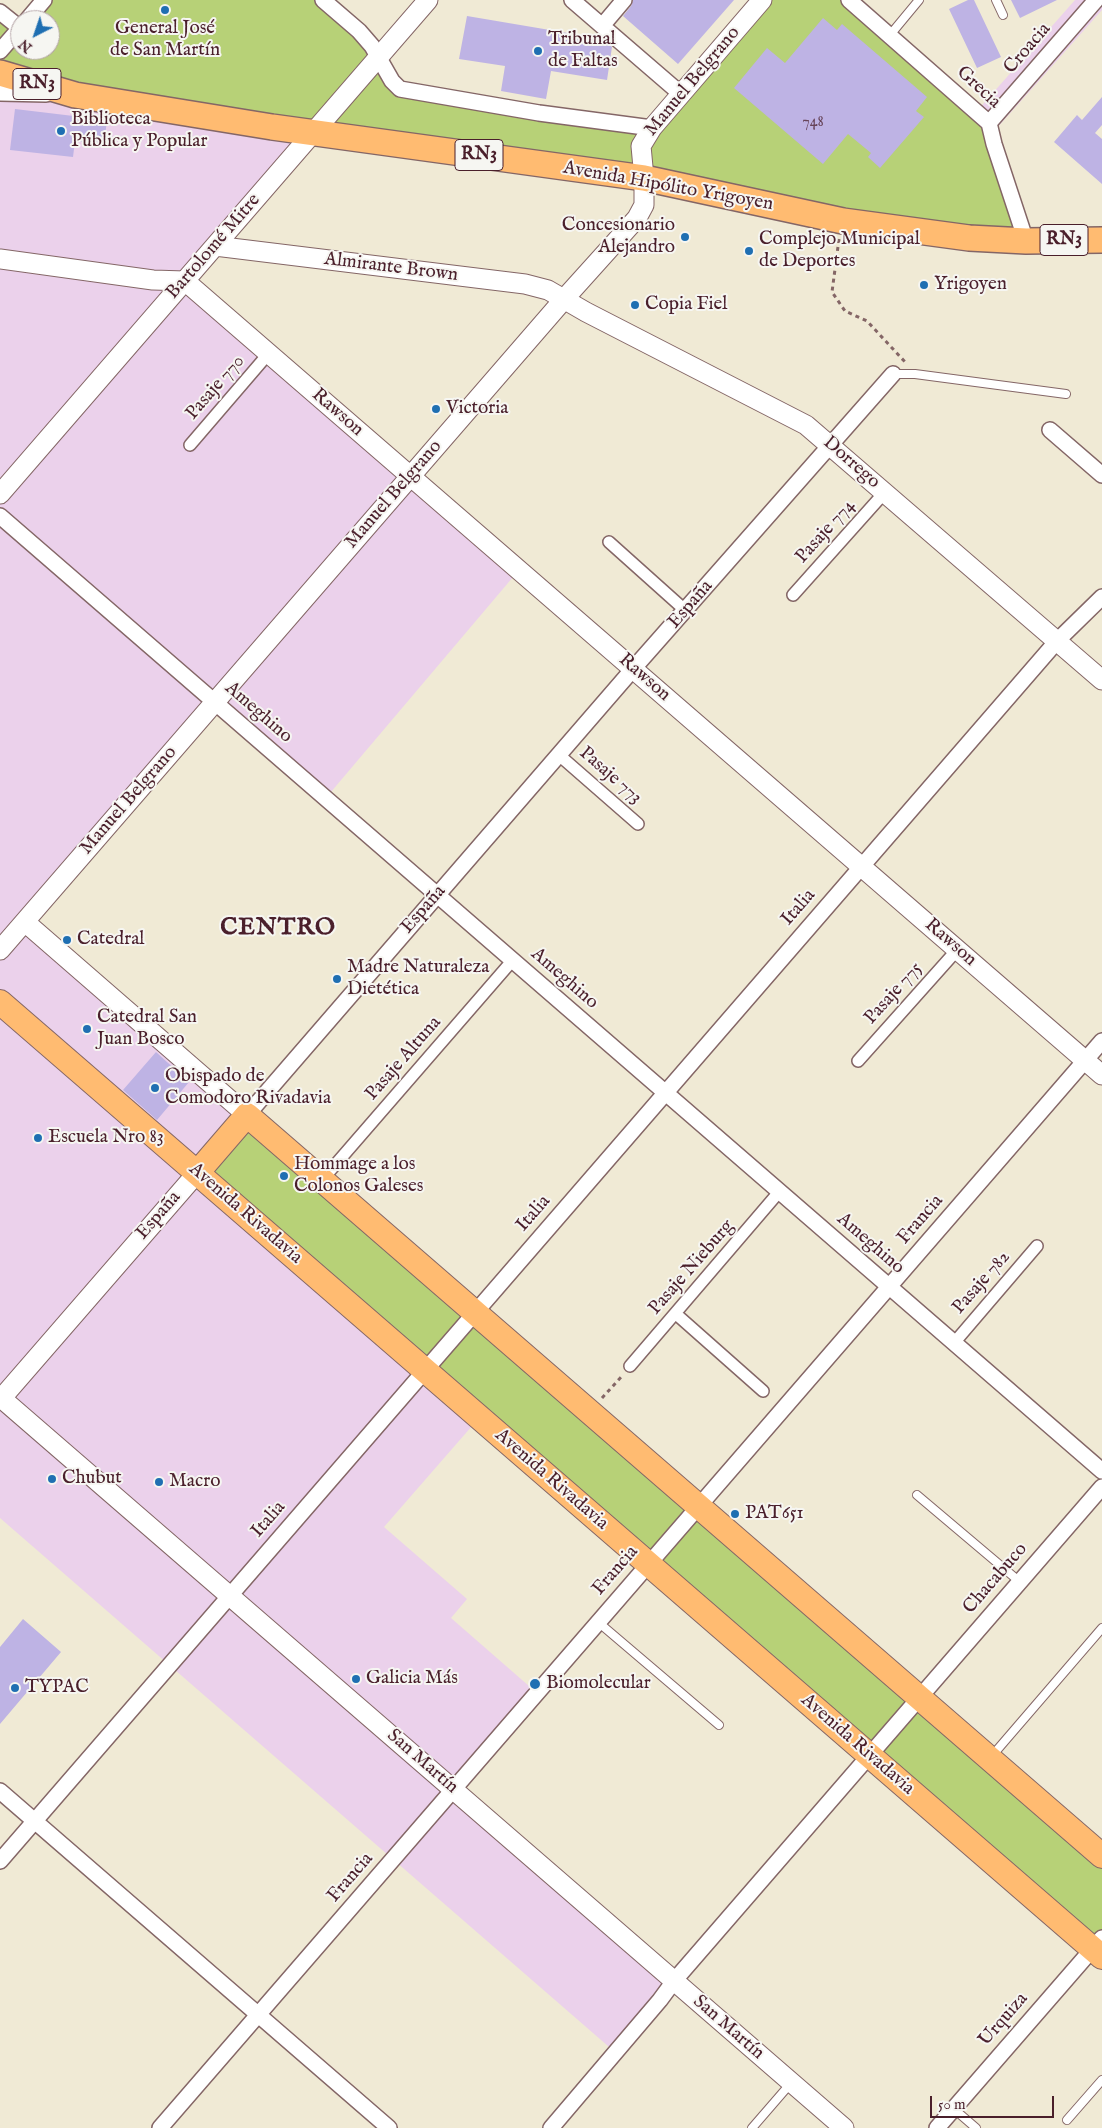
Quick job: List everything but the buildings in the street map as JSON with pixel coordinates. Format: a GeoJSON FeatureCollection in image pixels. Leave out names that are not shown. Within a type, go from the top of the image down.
{"type":"FeatureCollection","features":[{"type":"Feature","properties":{"kind":"highway","name":"Avenida Hipólito Yrigoyen"},"geometry":{"type":"LineString","coordinates":[[0,73],[75,95],[272,127],[644,178],[843,221],[969,238],[1026,241],[1102,240]]}},
{"type":"Feature","properties":{"kind":"main road","name":"Avenida Rivadavia"},"geometry":{"type":"LineString","coordinates":[[0,1002],[870,1756],[1099,1948]]}},
{"type":"Feature","properties":{"kind":"main road","name":"España"},"geometry":{"type":"LineString","coordinates":[[197,1173],[247,1115]]}},
{"type":"Feature","properties":{"kind":"main road"},"geometry":{"type":"LineString","coordinates":[[247,1115],[1102,1856]]}},
{"type":"Feature","properties":{"kind":"street"},"geometry":{"type":"LineString","coordinates":[[36,10],[44,0]]}},
{"type":"Feature","properties":{"kind":"street"},"geometry":{"type":"LineString","coordinates":[[323,0],[356,27],[372,46],[392,81],[400,89],[539,113],[652,128]]}},
{"type":"Feature","properties":{"kind":"street","name":"Bartolomé Mitre"},"geometry":{"type":"LineString","coordinates":[[0,494],[428,0]]}},
{"type":"Feature","properties":{"kind":"street"},"geometry":{"type":"LineString","coordinates":[[572,0],[681,94]]}},
{"type":"Feature","properties":{"kind":"street"},"geometry":{"type":"LineString","coordinates":[[602,26],[624,0]]}},
{"type":"Feature","properties":{"kind":"street","name":"Manuel Belgrano"},"geometry":{"type":"LineString","coordinates":[[0,950],[565,298],[638,218],[644,205],[641,146],[652,128],[762,0]]}},
{"type":"Feature","properties":{"kind":"street","name":"Grecia"},"geometry":{"type":"LineString","coordinates":[[849,0],[990,123],[994,144],[1026,241]]}},
{"type":"Feature","properties":{"kind":"street","name":"Croacia"},"geometry":{"type":"LineString","coordinates":[[990,123],[1096,0]]}},
{"type":"Feature","properties":{"kind":"street"},"geometry":{"type":"LineString","coordinates":[[0,12],[10,20]]}},
{"type":"Feature","properties":{"kind":"street"},"geometry":{"type":"LineString","coordinates":[[0,51],[10,40]]}},
{"type":"Feature","properties":{"kind":"street"},"geometry":{"type":"LineString","coordinates":[[0,93],[75,95]]}},
{"type":"Feature","properties":{"kind":"street","name":"Almirante Brown"},"geometry":{"type":"LineString","coordinates":[[215,246],[525,284],[548,290],[565,298]]}},
{"type":"Feature","properties":{"kind":"street"},"geometry":{"type":"LineString","coordinates":[[0,259],[153,280],[185,280]]}},
{"type":"Feature","properties":{"kind":"street","name":"Rawson"},"geometry":{"type":"LineString","coordinates":[[185,280],[1102,1075]]}},
{"type":"Feature","properties":{"kind":"street","name":"Dorrego"},"geometry":{"type":"LineString","coordinates":[[565,298],[586,312],[806,425],[1102,680]]}},
{"type":"Feature","properties":{"kind":"street","name":"Pasaje 770"},"geometry":{"type":"LineString","coordinates":[[190,445],[269,353]]}},
{"type":"Feature","properties":{"kind":"street","name":"España"},"geometry":{"type":"LineString","coordinates":[[247,1115],[633,669],[893,374]]}},
{"type":"Feature","properties":{"kind":"street"},"geometry":{"type":"LineString","coordinates":[[1050,430],[1102,475]]}},
{"type":"Feature","properties":{"kind":"street","name":"Pasaje 774"},"geometry":{"type":"LineString","coordinates":[[793,594],[885,492]]}},
{"type":"Feature","properties":{"kind":"street","name":"Ameghino"},"geometry":{"type":"LineString","coordinates":[[0,516],[1102,1471]]}},
{"type":"Feature","properties":{"kind":"street"},"geometry":{"type":"LineString","coordinates":[[609,542],[686,611]]}},
{"type":"Feature","properties":{"kind":"street","name":"Italia"},"geometry":{"type":"LineString","coordinates":[[0,1861],[1057,641],[1102,597]]}},
{"type":"Feature","properties":{"kind":"street","name":"Pasaje 773"},"geometry":{"type":"LineString","coordinates":[[559,754],[638,824]]}},
{"type":"Feature","properties":{"kind":"street"},"geometry":{"type":"LineString","coordinates":[[24,922],[247,1115]]}},
{"type":"Feature","properties":{"kind":"street","name":"Pasaje 775"},"geometry":{"type":"LineString","coordinates":[[858,1061],[957,950]]}},
{"type":"Feature","properties":{"kind":"street","name":"Pasaje Altuna"},"geometry":{"type":"LineString","coordinates":[[322,1180],[512,961]]}},
{"type":"Feature","properties":{"kind":"street","name":"Francia"},"geometry":{"type":"LineString","coordinates":[[160,2128],[1102,1041]]}},
{"type":"Feature","properties":{"kind":"street","name":"España"},"geometry":{"type":"LineString","coordinates":[[1,1398],[197,1173]]}},
{"type":"Feature","properties":{"kind":"street","name":"Pasaje Nieburg"},"geometry":{"type":"LineString","coordinates":[[630,1366],[779,1192]]}},
{"type":"Feature","properties":{"kind":"street","name":"Pasaje 782"},"geometry":{"type":"LineString","coordinates":[[954,1343],[1037,1246]]}},
{"type":"Feature","properties":{"kind":"street"},"geometry":{"type":"LineString","coordinates":[[676,1314],[763,1391]]}},
{"type":"Feature","properties":{"kind":"street","name":"San Martín"},"geometry":{"type":"LineString","coordinates":[[1,1398],[844,2128]]}},
{"type":"Feature","properties":{"kind":"street","name":"Chacabuco"},"geometry":{"type":"LineString","coordinates":[[551,2128],[674,1981],[1102,1487]]}},
{"type":"Feature","properties":{"kind":"street"},"geometry":{"type":"LineString","coordinates":[[0,1791],[389,2128]]}},
{"type":"Feature","properties":{"kind":"street","name":"Urquiza"},"geometry":{"type":"LineString","coordinates":[[937,2128],[1099,1948]]}},
{"type":"Feature","properties":{"kind":"lane"},"geometry":{"type":"LineString","coordinates":[[890,35],[919,0]]}},
{"type":"Feature","properties":{"kind":"lane"},"geometry":{"type":"LineString","coordinates":[[996,0],[1003,15]]}},
{"type":"Feature","properties":{"kind":"lane"},"geometry":{"type":"LineString","coordinates":[[893,374],[916,374],[1066,394]]}},
{"type":"Feature","properties":{"kind":"lane"},"geometry":{"type":"LineString","coordinates":[[916,1495],[1020,1582]]}},
{"type":"Feature","properties":{"kind":"lane"},"geometry":{"type":"LineString","coordinates":[[598,1622],[719,1725]]}},
{"type":"Feature","properties":{"kind":"lane"},"geometry":{"type":"LineString","coordinates":[[990,1758],[1102,1628]]}},
{"type":"Feature","properties":{"kind":"lane"},"geometry":{"type":"LineString","coordinates":[[1067,2120],[1102,2080]]}},
{"type":"Feature","properties":{"kind":"lane"},"geometry":{"type":"LineString","coordinates":[[752,2128],[791,2082]]}},
{"type":"Feature","properties":{"kind":"lane"},"geometry":{"type":"LineString","coordinates":[[954,2109],[976,2128]]}},
{"type":"Feature","properties":{"kind":"path"},"geometry":{"type":"LineString","coordinates":[[843,221],[832,292],[845,311],[867,321],[916,374]]}},
{"type":"Feature","properties":{"kind":"path"},"geometry":{"type":"LineString","coordinates":[[602,1398],[630,1366]]}},
{"type":"Feature","properties":{"kind":"shaded area"},"geometry":{"type":"Polygon","coordinates":[[[1075,0],[1102,0],[1102,10],[996,129],[976,112],[1075,0]]]}},
{"type":"Feature","properties":{"kind":"shaded area"},"geometry":{"type":"Polygon","coordinates":[[[0,93],[314,132],[185,281],[519,570],[325,799],[215,702],[25,922],[247,1115],[479,1418],[384,1527],[467,1599],[451,1618],[537,1693],[454,1790],[674,1981],[616,2053],[0,1518],[0,93]]]}},
{"type":"Feature","properties":{"kind":"green space"},"geometry":{"type":"Polygon","coordinates":[[[44,0],[323,0],[355,27],[392,81],[651,128],[762,0],[849,0],[989,123],[1026,241],[644,178],[0,93],[0,12],[10,20],[10,60],[60,60],[60,10],[36,10],[44,0]]]}},
{"type":"Feature","properties":{"kind":"green space"},"geometry":{"type":"Polygon","coordinates":[[[247,1115],[1102,1856],[1102,1957],[197,1173],[247,1115]]]}},
{"type":"Feature","properties":{"kind":"place","name":"General José de San Martín"},"geometry":{"type":"Point","coordinates":[165,10]}},
{"type":"Feature","properties":{"kind":"place","name":"Tribunal de Faltas"},"geometry":{"type":"Point","coordinates":[538,51]}},
{"type":"Feature","properties":{"kind":"place","name":"Biblioteca Pública y Popular"},"geometry":{"type":"Point","coordinates":[61,131]}},
{"type":"Feature","properties":{"kind":"place","name":"Concesionario Alejandro"},"geometry":{"type":"Point","coordinates":[685,237]}},
{"type":"Feature","properties":{"kind":"place","name":"Complejo Municipal de Deportes"},"geometry":{"type":"Point","coordinates":[749,251]}},
{"type":"Feature","properties":{"kind":"place","name":"Yrigoyen"},"geometry":{"type":"Point","coordinates":[924,285]}},
{"type":"Feature","properties":{"kind":"place","name":"Copia Fiel"},"geometry":{"type":"Point","coordinates":[635,305]}},
{"type":"Feature","properties":{"kind":"place","name":"Victoria"},"geometry":{"type":"Point","coordinates":[436,409]}},
{"type":"Feature","properties":{"kind":"place","name":"Catedral"},"geometry":{"type":"Point","coordinates":[67,940]}},
{"type":"Feature","properties":{"kind":"place","name":"Madre Naturaleza Dietética"},"geometry":{"type":"Point","coordinates":[337,979]}},
{"type":"Feature","properties":{"kind":"place","name":"Catedral San Juan Bosco"},"geometry":{"type":"Point","coordinates":[87,1029]}},
{"type":"Feature","properties":{"kind":"place","name":"Obispado de Comodoro Rivadavia"},"geometry":{"type":"Point","coordinates":[155,1088]}},
{"type":"Feature","properties":{"kind":"place","name":"Escuela Nro 83"},"geometry":{"type":"Point","coordinates":[38,1138]}},
{"type":"Feature","properties":{"kind":"place","name":"Hommage a los Colonos Galeses"},"geometry":{"type":"Point","coordinates":[284,1176]}},
{"type":"Feature","properties":{"kind":"place","name":"Chubut"},"geometry":{"type":"Point","coordinates":[52,1479]}},
{"type":"Feature","properties":{"kind":"place","name":"Macro"},"geometry":{"type":"Point","coordinates":[159,1482]}},
{"type":"Feature","properties":{"kind":"place","name":"PAT651"},"geometry":{"type":"Point","coordinates":[735,1514]}},
{"type":"Feature","properties":{"kind":"place","name":"Galicia Más"},"geometry":{"type":"Point","coordinates":[356,1679]}},
{"type":"Feature","properties":{"kind":"place","name":"Biomolecular"},"geometry":{"type":"Point","coordinates":[535,1684]}},
{"type":"Feature","properties":{"kind":"place","name":"TYPAC"},"geometry":{"type":"Point","coordinates":[15,1688]}},
{"type":"Feature","properties":{"kind":"district","name":"CENTRO"},"geometry":{"type":"Point","coordinates":[278,929]}}]}
